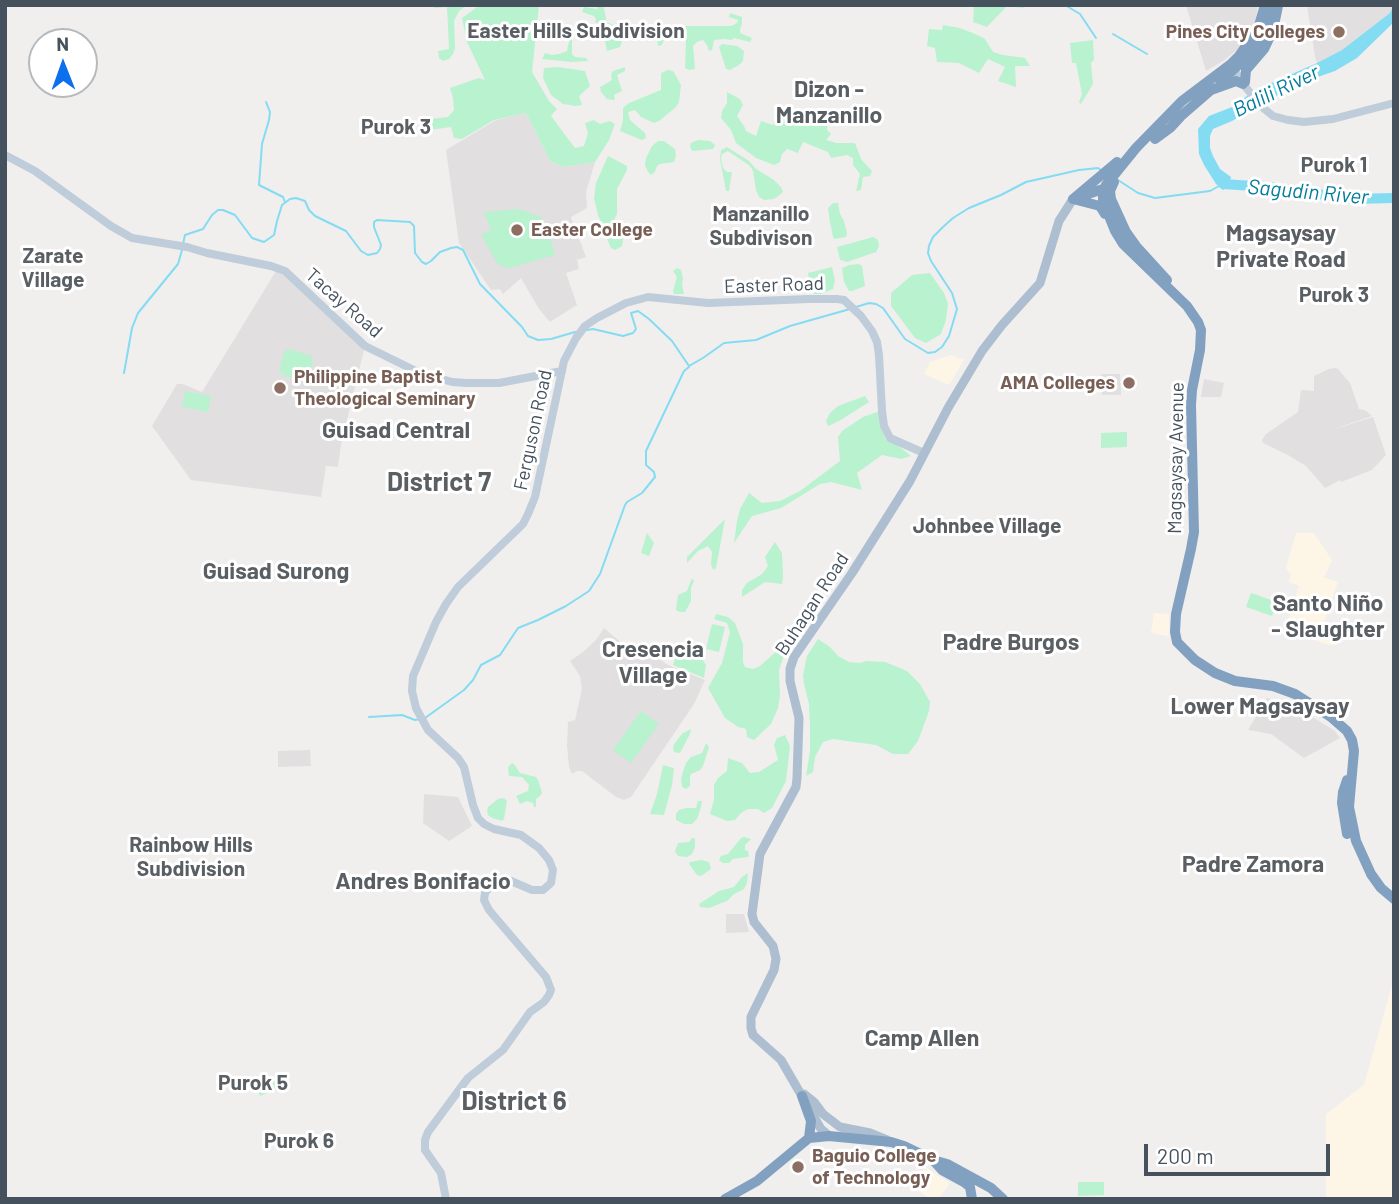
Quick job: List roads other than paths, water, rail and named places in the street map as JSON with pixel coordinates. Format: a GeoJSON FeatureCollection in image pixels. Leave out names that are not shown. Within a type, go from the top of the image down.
{"type":"FeatureCollection","features":[{"type":"Feature","properties":{"kind":"highway","name":"Magsaysay Avenue"},"geometry":{"type":"LineString","coordinates":[[1178,296],[1123,244],[1104,205],[1102,194],[1109,179],[1136,148],[1193,91],[1219,71],[1238,69],[1239,55],[1258,29],[1265,5]]}},
{"type":"Feature","properties":{"kind":"highway","name":"Magsaysay Avenue"},"geometry":{"type":"LineString","coordinates":[[1271,5],[1267,26],[1253,51],[1230,72],[1203,89],[1167,119],[1155,139],[1119,167],[1110,191],[1111,199],[1126,232],[1163,274],[1195,316],[1201,330],[1191,405],[1194,532],[1175,620],[1177,642],[1195,660],[1224,678],[1295,694],[1347,730],[1354,751],[1349,807],[1352,842],[1371,884],[1394,907]]}},
{"type":"Feature","properties":{"kind":"highway"},"geometry":{"type":"LineString","coordinates":[[1238,69],[1264,49],[1273,30],[1278,5]]}},
{"type":"Feature","properties":{"kind":"highway"},"geometry":{"type":"LineString","coordinates":[[1239,55],[1238,69],[1246,85]]}},
{"type":"Feature","properties":{"kind":"highway"},"geometry":{"type":"LineString","coordinates":[[1219,71],[1230,73],[1232,78],[1229,83]]}},
{"type":"Feature","properties":{"kind":"highway"},"geometry":{"type":"LineString","coordinates":[[1155,139],[1211,90],[1229,83],[1239,82],[1246,85]]}},
{"type":"Feature","properties":{"kind":"highway"},"geometry":{"type":"LineString","coordinates":[[1119,167],[1158,117],[1167,119]]}},
{"type":"Feature","properties":{"kind":"highway","name":"Buhagan Road"},"geometry":{"type":"LineString","coordinates":[[1081,194],[1104,174],[1119,167]]}},
{"type":"Feature","properties":{"kind":"highway"},"geometry":{"type":"LineString","coordinates":[[1081,194],[1113,184]]}},
{"type":"Feature","properties":{"kind":"highway","name":"Magsaysay Avenue"},"geometry":{"type":"LineString","coordinates":[[1081,194],[1102,208],[1121,250],[1145,275],[1178,296]]}},
{"type":"Feature","properties":{"kind":"highway"},"geometry":{"type":"LineString","coordinates":[[1081,194],[1111,199]]}},
{"type":"Feature","properties":{"kind":"highway","name":"Magsaysay Avenue"},"geometry":{"type":"LineString","coordinates":[[1352,842],[1381,888],[1394,899]]}},
{"type":"Feature","properties":{"kind":"highway"},"geometry":{"type":"LineString","coordinates":[[800,1092],[811,1121],[809,1138]]}},
{"type":"Feature","properties":{"kind":"highway"},"geometry":{"type":"LineString","coordinates":[[725,1199],[757,1181],[809,1138],[829,1136],[891,1142],[904,1146],[947,1164],[991,1188],[1003,1199]]}},
{"type":"Feature","properties":{"kind":"highway"},"geometry":{"type":"LineString","coordinates":[[933,1160],[942,1170],[970,1187],[972,1199]]}},
{"type":"Feature","properties":{"kind":"main road"},"geometry":{"type":"LineString","coordinates":[[1246,85],[1262,107],[1273,116],[1304,122],[1348,116],[1394,103]]}},
{"type":"Feature","properties":{"kind":"main road","name":"Tacay Road"},"geometry":{"type":"LineString","coordinates":[[5,155],[35,171],[132,238],[187,247],[285,271],[365,346],[418,372],[452,382],[499,383],[562,371]]}},
{"type":"Feature","properties":{"kind":"main road","name":"Buhagan Road"},"geometry":{"type":"LineString","coordinates":[[829,1136],[821,1129],[781,1060],[753,1035],[751,1028],[751,1017],[774,970],[776,959],[773,946],[754,922],[752,914],[760,854],[796,787],[797,778],[799,718],[790,681],[790,669],[794,657],[892,511],[982,351],[1040,283],[1059,221],[1081,194]]}},
{"type":"Feature","properties":{"kind":"main road","name":"Easter Road"},"geometry":{"type":"LineString","coordinates":[[575,340],[583,329],[597,318],[626,303],[648,297],[708,303],[844,300],[861,316],[877,342],[884,426],[890,438],[924,453]]}},
{"type":"Feature","properties":{"kind":"main road","name":"Ferguson Road"},"geometry":{"type":"LineString","coordinates":[[446,1199],[441,1173],[425,1150],[428,1132],[468,1078],[503,1050],[530,1012],[544,1002],[551,990],[546,977],[489,910],[484,900],[485,893],[495,880],[504,878],[532,890],[543,890],[551,883],[553,870],[539,848],[521,835],[494,829],[478,817],[464,767],[428,730],[416,708],[412,691],[414,676],[436,622],[458,587],[523,524],[533,503],[564,361],[575,340]]}},
{"type":"Feature","properties":{"kind":"main road","name":"Buhagan Road"},"geometry":{"type":"LineString","coordinates":[[800,1092],[840,1127],[870,1133],[891,1142]]}},
{"type":"Feature","properties":{"kind":"water","name":"Balili River"},"geometry":{"type":"Polygon","coordinates":[[[1394,5],[1394,22],[1357,58],[1335,71],[1283,92],[1213,129],[1210,148],[1213,156],[1220,169],[1231,177],[1228,187],[1223,190],[1216,184],[1199,154],[1198,129],[1209,116],[1232,107],[1255,90],[1342,50],[1390,13],[1394,5]]]}},
{"type":"Feature","properties":{"kind":"waterway"},"geometry":{"type":"LineString","coordinates":[[1065,5],[1080,14],[1096,38]]}},
{"type":"Feature","properties":{"kind":"waterway"},"geometry":{"type":"LineString","coordinates":[[1113,34],[1147,54]]}},
{"type":"Feature","properties":{"kind":"waterway"},"geometry":{"type":"LineString","coordinates":[[266,102],[270,112],[262,144],[259,185],[283,197],[285,202]]}},
{"type":"Feature","properties":{"kind":"waterway"},"geometry":{"type":"LineString","coordinates":[[856,307],[876,304],[883,308],[905,339],[928,353],[935,352],[949,336],[957,309],[952,293],[928,253],[933,237],[953,218],[969,208],[1026,182],[1079,170],[1101,170]]}},
{"type":"Feature","properties":{"kind":"waterway","name":"Sagudin River"},"geometry":{"type":"LineString","coordinates":[[1219,178],[1223,184],[1269,187],[1353,199],[1394,198]]}},
{"type":"Feature","properties":{"kind":"waterway"},"geometry":{"type":"LineString","coordinates":[[1118,180],[1138,193],[1155,198],[1210,191],[1219,186]]}},
{"type":"Feature","properties":{"kind":"waterway"},"geometry":{"type":"LineString","coordinates":[[183,244],[185,235],[203,229],[218,210],[235,215],[252,238],[264,242],[274,235],[282,205],[296,198],[305,201],[315,216],[346,231],[361,251],[368,255],[377,253],[381,245],[374,222],[410,222],[414,226],[415,253],[422,262],[426,264],[440,252],[451,248],[463,250],[480,284],[528,336],[538,340],[551,339],[575,332]]}},
{"type":"Feature","properties":{"kind":"waterway"},"geometry":{"type":"LineString","coordinates":[[124,373],[132,328],[138,313],[178,264],[182,250]]}},
{"type":"Feature","properties":{"kind":"waterway"},"geometry":{"type":"LineString","coordinates":[[587,330],[623,336],[633,333],[636,329],[631,313],[638,311],[672,341],[689,366],[724,343],[756,340],[790,326],[850,309]]}},
{"type":"Feature","properties":{"kind":"waterway"},"geometry":{"type":"LineString","coordinates":[[425,718],[464,690],[481,665],[500,655],[518,628],[566,606],[589,591],[600,574],[625,505],[642,493],[655,477],[654,472],[646,465],[646,451],[684,371],[689,367]]}},
{"type":"Feature","properties":{"kind":"waterway"},"geometry":{"type":"LineString","coordinates":[[369,717],[402,715],[420,719]]}},
{"type":"Feature","properties":{"kind":"place","name":"Pines City Colleges"},"geometry":{"type":"Point","coordinates":[1339,32]}},
{"type":"Feature","properties":{"kind":"place","name":"Easter College"},"geometry":{"type":"Point","coordinates":[517,230]}},
{"type":"Feature","properties":{"kind":"place","name":"AMA Colleges"},"geometry":{"type":"Point","coordinates":[1129,383]}},
{"type":"Feature","properties":{"kind":"place","name":"Philippine Baptist Theological Seminary"},"geometry":{"type":"Point","coordinates":[280,388]}},
{"type":"Feature","properties":{"kind":"place","name":"Baguio College of Technology"},"geometry":{"type":"Point","coordinates":[798,1167]}},
{"type":"Feature","properties":{"kind":"district","name":"Easter Hills Subdivision"},"geometry":{"type":"Point","coordinates":[576,31]}},
{"type":"Feature","properties":{"kind":"district","name":"Dizon - Manzanillo"},"geometry":{"type":"Point","coordinates":[829,102]}},
{"type":"Feature","properties":{"kind":"district","name":"Purok 3"},"geometry":{"type":"Point","coordinates":[396,127]}},
{"type":"Feature","properties":{"kind":"district","name":"Purok 1"},"geometry":{"type":"Point","coordinates":[1334,165]}},
{"type":"Feature","properties":{"kind":"district","name":"Manzanillo Subdivison"},"geometry":{"type":"Point","coordinates":[761,226]}},
{"type":"Feature","properties":{"kind":"district","name":"Magsaysay Private Road"},"geometry":{"type":"Point","coordinates":[1281,246]}},
{"type":"Feature","properties":{"kind":"district","name":"Zarate Village"},"geometry":{"type":"Point","coordinates":[53,268]}},
{"type":"Feature","properties":{"kind":"district","name":"Purok 3"},"geometry":{"type":"Point","coordinates":[1334,295]}},
{"type":"Feature","properties":{"kind":"district","name":"Guisad Central"},"geometry":{"type":"Point","coordinates":[396,430]}},
{"type":"Feature","properties":{"kind":"district","name":"District 7"},"geometry":{"type":"Point","coordinates":[439,482]}},
{"type":"Feature","properties":{"kind":"district","name":"Johnbee Village"},"geometry":{"type":"Point","coordinates":[987,526]}},
{"type":"Feature","properties":{"kind":"district","name":"Guisad Surong"},"geometry":{"type":"Point","coordinates":[276,571]}},
{"type":"Feature","properties":{"kind":"district","name":"Santo Niño - Slaughter"},"geometry":{"type":"Point","coordinates":[1328,616]}},
{"type":"Feature","properties":{"kind":"district","name":"Padre Burgos"},"geometry":{"type":"Point","coordinates":[1011,642]}},
{"type":"Feature","properties":{"kind":"district","name":"Cresencia Village"},"geometry":{"type":"Point","coordinates":[653,662]}},
{"type":"Feature","properties":{"kind":"district","name":"Lower Magsaysay"},"geometry":{"type":"Point","coordinates":[1260,706]}},
{"type":"Feature","properties":{"kind":"district","name":"Rainbow Hills Subdivision"},"geometry":{"type":"Point","coordinates":[191,857]}},
{"type":"Feature","properties":{"kind":"district","name":"Padre Zamora"},"geometry":{"type":"Point","coordinates":[1253,864]}},
{"type":"Feature","properties":{"kind":"district","name":"Andres Bonifacio"},"geometry":{"type":"Point","coordinates":[423,881]}},
{"type":"Feature","properties":{"kind":"district","name":"Camp Allen"},"geometry":{"type":"Point","coordinates":[922,1038]}},
{"type":"Feature","properties":{"kind":"district","name":"Purok 5"},"geometry":{"type":"Point","coordinates":[253,1083]}},
{"type":"Feature","properties":{"kind":"district","name":"District 6"},"geometry":{"type":"Point","coordinates":[514,1101]}},
{"type":"Feature","properties":{"kind":"district","name":"Purok 6"},"geometry":{"type":"Point","coordinates":[299,1141]}}]}
